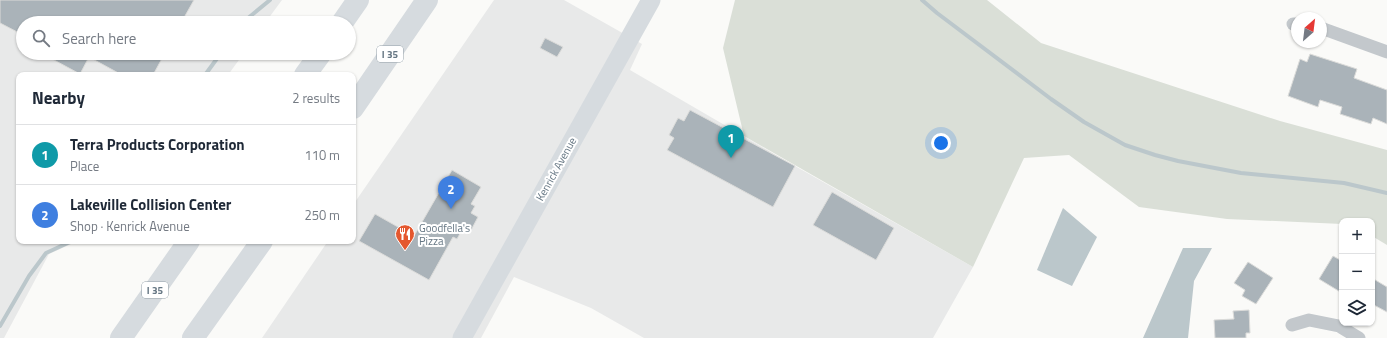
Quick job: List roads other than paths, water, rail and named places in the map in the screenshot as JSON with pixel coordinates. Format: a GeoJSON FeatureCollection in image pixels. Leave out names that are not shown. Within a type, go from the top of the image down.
{"type":"FeatureCollection","features":[{"type":"Feature","properties":{"kind":"highway"},"geometry":{"type":"LineString","coordinates":[[347,16],[358,0]]}},
{"type":"Feature","properties":{"kind":"highway","name":"I 35"},"geometry":{"type":"LineString","coordinates":[[356,104],[427,0]]}},
{"type":"Feature","properties":{"kind":"highway"},"geometry":{"type":"LineString","coordinates":[[307,72],[316,60]]}},
{"type":"Feature","properties":{"kind":"highway","name":"I 35"},"geometry":{"type":"LineString","coordinates":[[120,338],[187,244]]}},
{"type":"Feature","properties":{"kind":"highway"},"geometry":{"type":"LineString","coordinates":[[193,338],[259,245]]}},
{"type":"Feature","properties":{"kind":"highway"},"geometry":{"type":"LineString","coordinates":[[206,338],[259,245]]}},
{"type":"Feature","properties":{"kind":"street","name":"Kenrick Avenue"},"geometry":{"type":"LineString","coordinates":[[462,338],[651,0]]}},
{"type":"Feature","properties":{"kind":"street"},"geometry":{"type":"LineString","coordinates":[[1327,30],[1387,52]]}},
{"type":"Feature","properties":{"kind":"street"},"geometry":{"type":"LineString","coordinates":[[1292,325],[1309,320],[1339,326],[1359,338]]}},
{"type":"Feature","properties":{"kind":"waterway"},"geometry":{"type":"LineString","coordinates":[[251,16],[270,0]]}},
{"type":"Feature","properties":{"kind":"waterway"},"geometry":{"type":"LineString","coordinates":[[922,0],[1051,99],[1084,122],[1125,145],[1178,161],[1241,173],[1344,183],[1387,193]]}},
{"type":"Feature","properties":{"kind":"waterway"},"geometry":{"type":"LineString","coordinates":[[207,72],[216,60]]}},
{"type":"Feature","properties":{"kind":"waterway"},"geometry":{"type":"LineString","coordinates":[[0,326],[29,276],[46,253],[66,244]]}},
{"type":"Feature","properties":{"kind":"place","name":"Terra Products Corporation"},"geometry":{"type":"Point","coordinates":[731,158]}},
{"type":"Feature","properties":{"kind":"place","name":"Lakeville Collision Center"},"geometry":{"type":"Point","coordinates":[451,209]}},
{"type":"Feature","properties":{"kind":"place","name":"Goodfella's Pizza"},"geometry":{"type":"Point","coordinates":[405,251]}}]}
